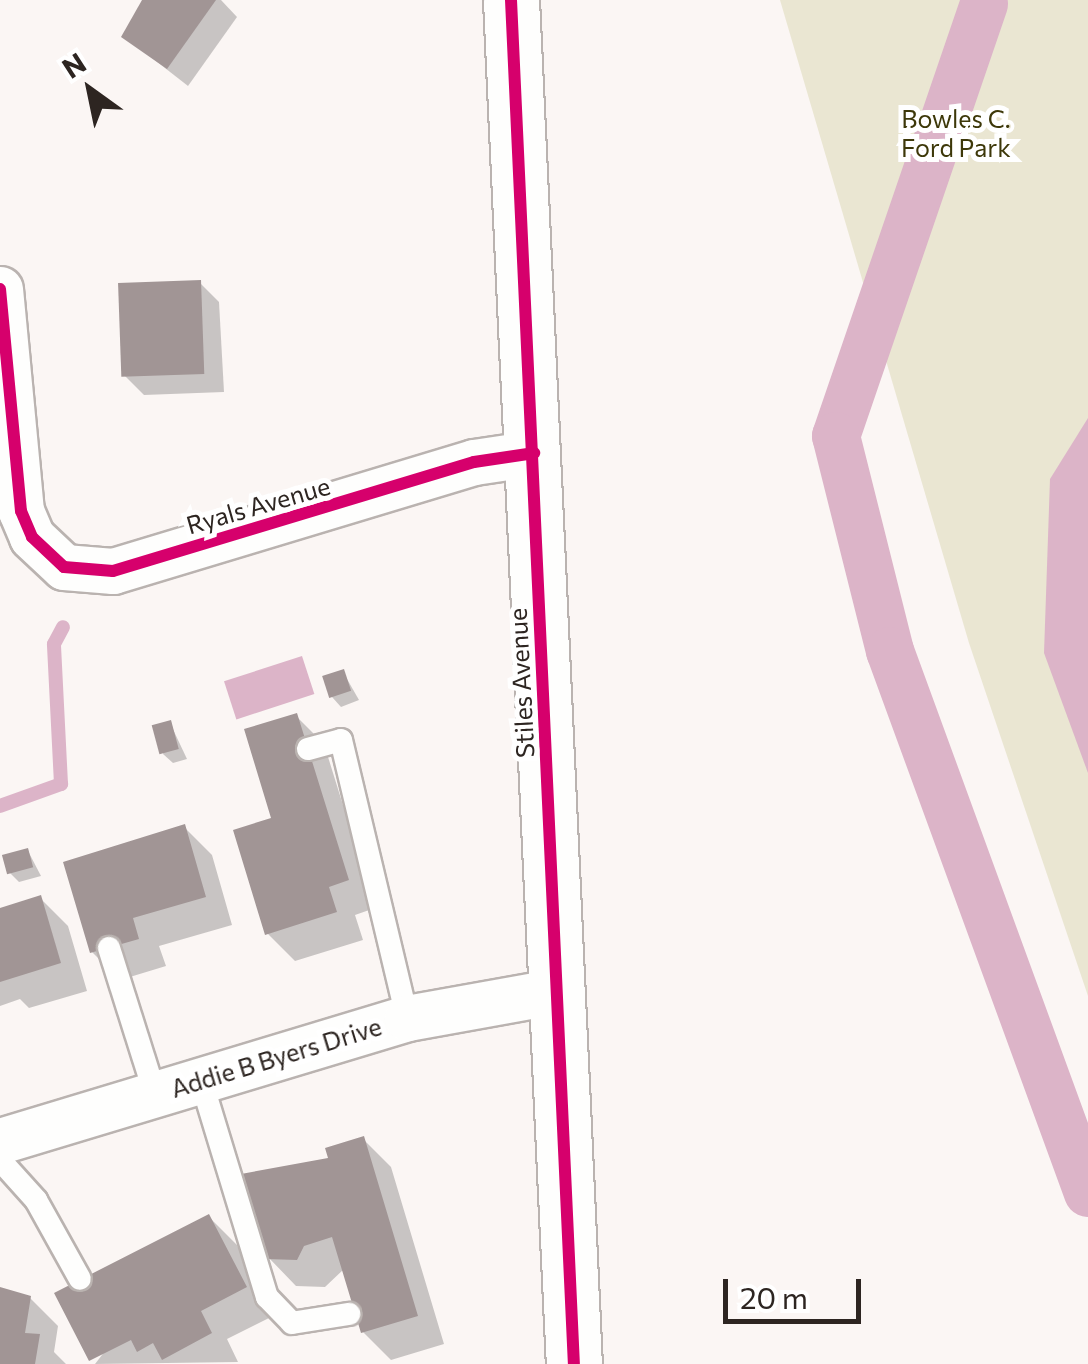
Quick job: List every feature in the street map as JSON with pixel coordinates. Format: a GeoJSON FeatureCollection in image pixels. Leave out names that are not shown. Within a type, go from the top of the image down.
{"type":"FeatureCollection","features":[{"type":"Feature","properties":{"kind":"street","name":"Stiles Avenue"},"geometry":{"type":"LineString","coordinates":[[511,0],[574,1364]]}},
{"type":"Feature","properties":{"kind":"street"},"geometry":{"type":"LineString","coordinates":[[0,288],[2,377]]}},
{"type":"Feature","properties":{"kind":"street","name":"Ryals Avenue"},"geometry":{"type":"LineString","coordinates":[[2,377],[22,511],[47,556],[112,571],[474,462],[534,454]]}},
{"type":"Feature","properties":{"kind":"street","name":"Addie B Byers Drive"},"geometry":{"type":"LineString","coordinates":[[0,1141],[408,1018],[557,991]]}},
{"type":"Feature","properties":{"kind":"lane"},"geometry":{"type":"LineString","coordinates":[[308,749],[341,740],[408,1018]]}},
{"type":"Feature","properties":{"kind":"lane"},"geometry":{"type":"LineString","coordinates":[[109,948],[155,1094]]}},
{"type":"Feature","properties":{"kind":"lane"},"geometry":{"type":"LineString","coordinates":[[201,1080],[267,1297],[292,1324],[349,1314]]}},
{"type":"Feature","properties":{"kind":"lane"},"geometry":{"type":"LineString","coordinates":[[0,1160],[36,1200],[80,1279]]}},
{"type":"Feature","properties":{"kind":"green space","name":"Bowles C. Ford Park"},"geometry":{"type":"Polygon","coordinates":[[[780,0],[1088,0],[1088,996],[969,643],[780,0]]]}},
{"type":"Feature","properties":{"kind":"shaded area"},"geometry":{"type":"Polygon","coordinates":[[[1088,418],[1088,773],[1044,653],[1050,479],[1088,418]]]}},
{"type":"Feature","properties":{"kind":"shaded area"},"geometry":{"type":"Polygon","coordinates":[[[302,656],[314,694],[236,719],[224,681],[302,656]]]}},
{"type":"Feature","properties":{"kind":"building"},"geometry":{"type":"Polygon","coordinates":[[[142,0],[216,0],[167,69],[121,37],[142,0]]]}},
{"type":"Feature","properties":{"kind":"building"},"geometry":{"type":"Polygon","coordinates":[[[201,280],[204,374],[121,377],[118,283],[201,280]]]}},
{"type":"Feature","properties":{"kind":"building"},"geometry":{"type":"Polygon","coordinates":[[[344,669],[351,691],[329,698],[322,676],[344,669]]]}},
{"type":"Feature","properties":{"kind":"building"},"geometry":{"type":"Polygon","coordinates":[[[297,713],[349,880],[329,887],[337,912],[265,935],[233,830],[271,818],[244,729],[297,713]]]}},
{"type":"Feature","properties":{"kind":"building"},"geometry":{"type":"Polygon","coordinates":[[[171,720],[179,749],[159,754],[152,725],[171,720]]]}},
{"type":"Feature","properties":{"kind":"building"},"geometry":{"type":"Polygon","coordinates":[[[185,824],[206,897],[133,918],[139,939],[90,953],[63,862],[185,824]]]}},
{"type":"Feature","properties":{"kind":"building"},"geometry":{"type":"Polygon","coordinates":[[[28,848],[33,867],[7,874],[2,855],[28,848]]]}},
{"type":"Feature","properties":{"kind":"building"},"geometry":{"type":"Polygon","coordinates":[[[41,895],[61,963],[0,982],[0,908],[41,895]]]}},
{"type":"Feature","properties":{"kind":"building"},"geometry":{"type":"Polygon","coordinates":[[[364,1136],[418,1316],[361,1333],[332,1237],[304,1246],[297,1260],[266,1259],[241,1174],[328,1158],[325,1148],[364,1136]]]}},
{"type":"Feature","properties":{"kind":"building"},"geometry":{"type":"Polygon","coordinates":[[[209,1214],[247,1287],[201,1311],[212,1333],[162,1360],[153,1343],[137,1352],[131,1340],[89,1361],[54,1293],[209,1214]]]}},
{"type":"Feature","properties":{"kind":"building"},"geometry":{"type":"Polygon","coordinates":[[[0,1287],[31,1296],[25,1333],[40,1334],[35,1364],[0,1364],[0,1287]]]}},
{"type":"Feature","properties":{"kind":"waterway"},"geometry":{"type":"LineString","coordinates":[[984,4],[836,436],[890,651],[1088,1193]]}},
{"type":"Feature","properties":{"kind":"waterway"},"geometry":{"type":"LineString","coordinates":[[0,806],[61,784],[54,644],[63,627]]}},
{"type":"Feature","properties":{"kind":"cycle path"},"geometry":{"type":"LineString","coordinates":[[511,0],[574,1364]]}},
{"type":"Feature","properties":{"kind":"cycle path"},"geometry":{"type":"LineString","coordinates":[[0,289],[21,511],[32,537],[64,567],[113,571],[474,462],[534,453]]}}]}
